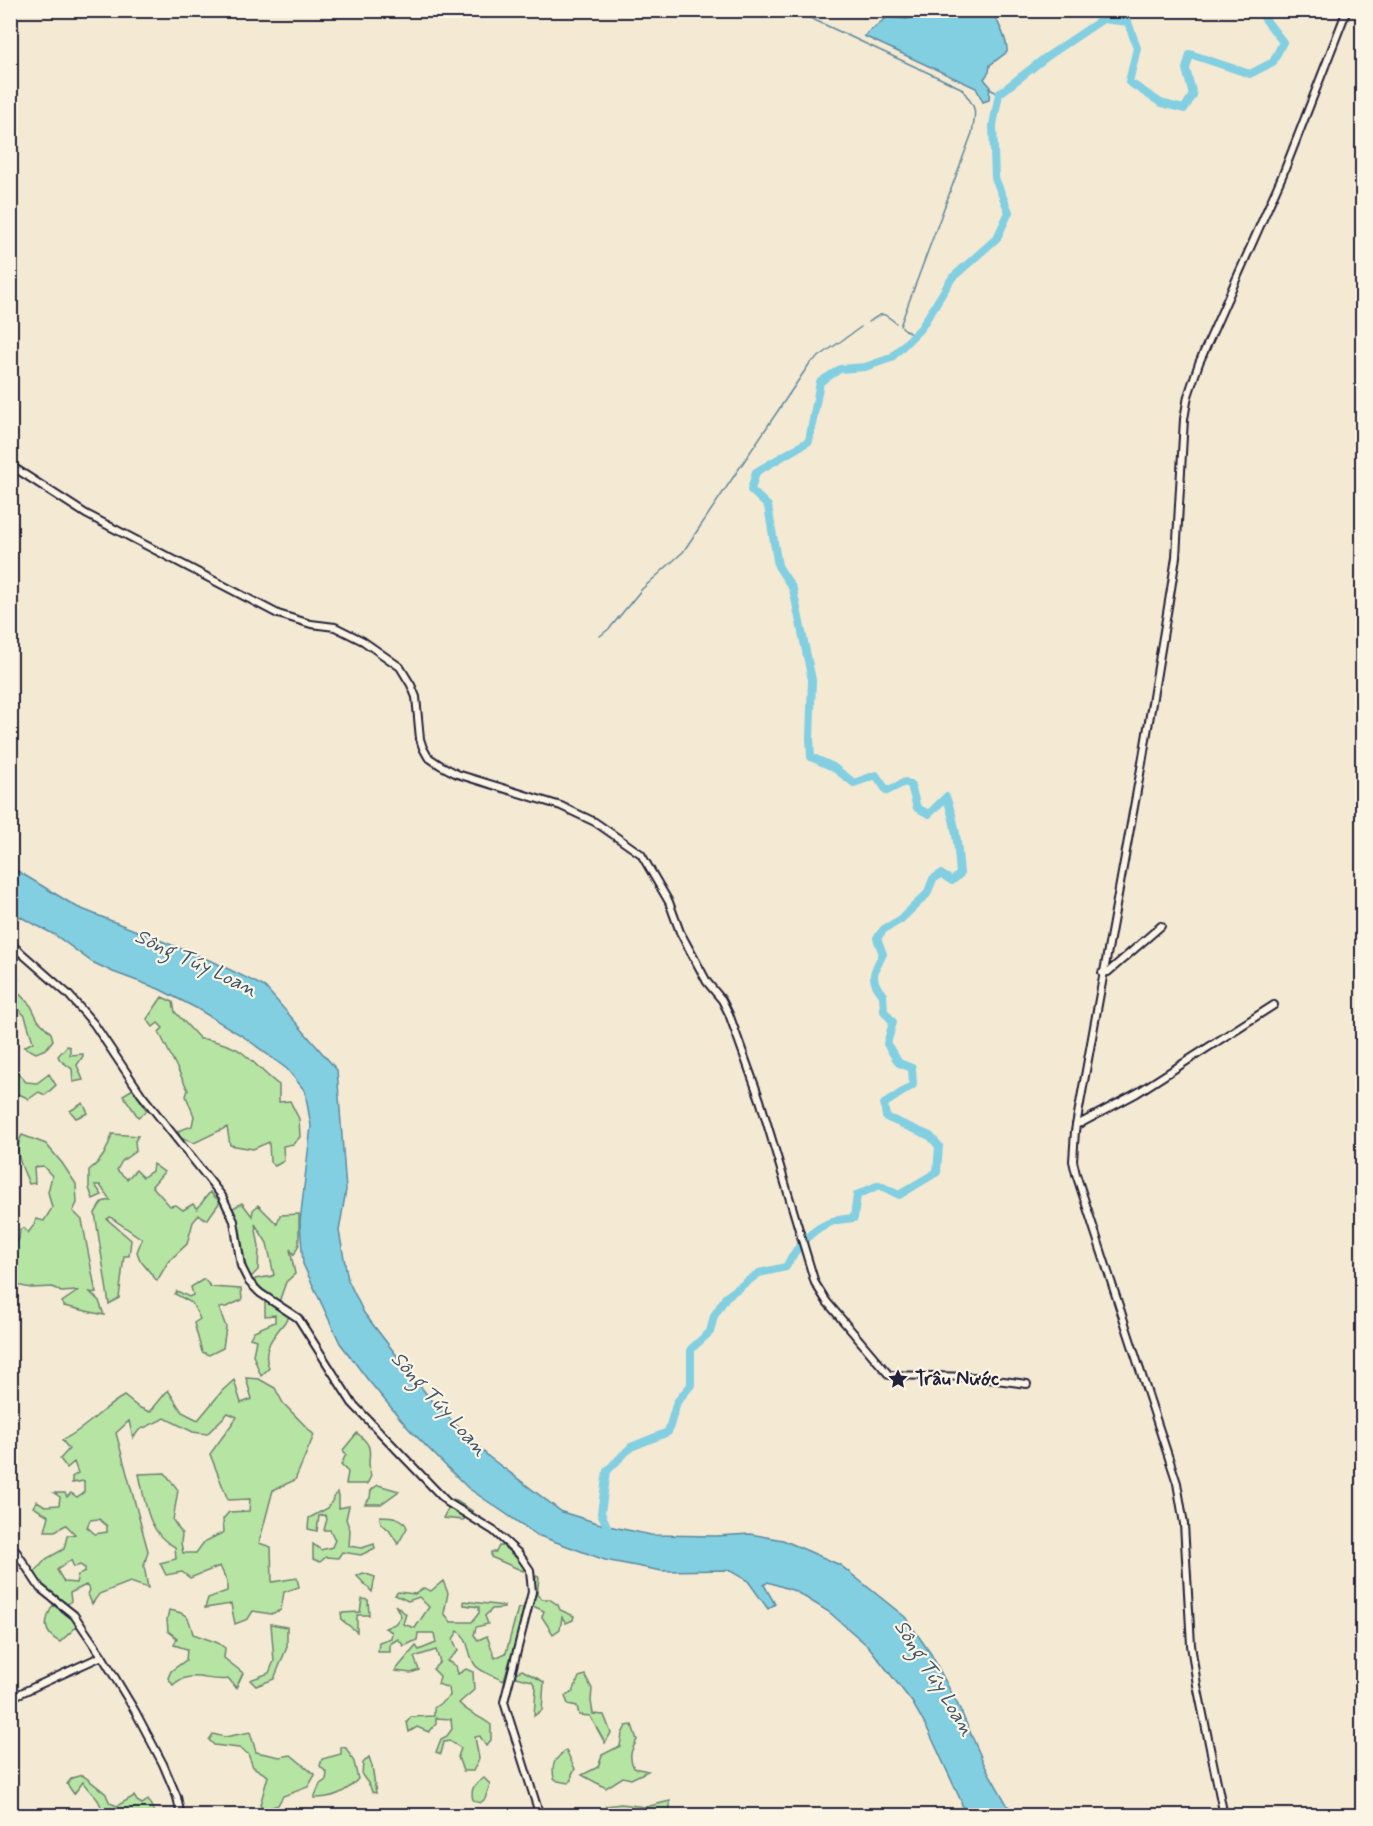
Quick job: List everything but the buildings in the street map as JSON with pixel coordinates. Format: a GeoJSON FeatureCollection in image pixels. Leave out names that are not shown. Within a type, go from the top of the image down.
{"type":"FeatureCollection","features":[{"type":"Feature","properties":{"kind":"street"},"geometry":{"type":"LineString","coordinates":[[1224,1815],[1191,1645],[1184,1524],[1177,1483],[1073,1161],[1076,1124],[1142,764],[1176,558],[1184,420],[1188,396],[1198,363],[1283,174],[1347,10]]}},
{"type":"Feature","properties":{"kind":"street"},"geometry":{"type":"LineString","coordinates":[[10,465],[86,514],[278,614],[311,624],[336,627],[363,641],[391,660],[405,674],[416,697],[420,739],[428,757],[449,771],[530,795],[571,810],[596,822],[641,854],[669,902],[680,932],[707,982],[722,1000],[729,1014],[760,1100],[815,1283],[827,1302],[889,1375],[973,1377],[1027,1384]]}},
{"type":"Feature","properties":{"kind":"street"},"geometry":{"type":"LineString","coordinates":[[1102,973],[1108,972],[1161,926]]}},
{"type":"Feature","properties":{"kind":"street"},"geometry":{"type":"LineString","coordinates":[[10,943],[68,994],[94,1024],[141,1094],[222,1196],[234,1221],[241,1266],[249,1282],[260,1293],[298,1318],[357,1409],[447,1502],[494,1531],[528,1565],[532,1578],[532,1592],[504,1702],[540,1815]]}},
{"type":"Feature","properties":{"kind":"street"},"geometry":{"type":"LineString","coordinates":[[1076,1124],[1081,1124],[1137,1093],[1274,1005]]}},
{"type":"Feature","properties":{"kind":"street"},"geometry":{"type":"LineString","coordinates":[[10,1542],[40,1588],[74,1615],[102,1656],[163,1764],[177,1797],[181,1815]]}},
{"type":"Feature","properties":{"kind":"street"},"geometry":{"type":"LineString","coordinates":[[10,1698],[102,1656]]}},
{"type":"Feature","properties":{"kind":"green space"},"geometry":{"type":"Polygon","coordinates":[[[13,964],[19,980],[13,987],[31,1006],[38,1020],[51,1033],[53,1040],[46,1049],[36,1053],[24,1047],[33,1042],[25,1016],[11,1002],[11,965],[13,964]]]}},
{"type":"Feature","properties":{"kind":"green space"},"geometry":{"type":"Polygon","coordinates":[[[162,997],[173,1002],[175,1012],[200,1039],[220,1043],[240,1051],[279,1085],[279,1102],[290,1101],[299,1119],[300,1137],[293,1144],[283,1146],[284,1161],[275,1166],[270,1162],[269,1142],[253,1149],[230,1145],[227,1127],[194,1143],[180,1138],[178,1131],[192,1126],[194,1116],[186,1096],[188,1090],[159,1032],[163,1028],[158,1023],[153,1027],[147,1019],[162,997]]]}},
{"type":"Feature","properties":{"kind":"green space"},"geometry":{"type":"Polygon","coordinates":[[[67,1046],[70,1047],[70,1055],[83,1054],[77,1065],[83,1080],[73,1082],[72,1069],[58,1056],[67,1046]]]}},
{"type":"Feature","properties":{"kind":"green space"},"geometry":{"type":"Polygon","coordinates":[[[11,1065],[26,1082],[37,1083],[49,1074],[56,1085],[45,1095],[39,1092],[29,1099],[19,1094],[14,1098],[11,1093],[11,1065]]]}},
{"type":"Feature","properties":{"kind":"green space"},"geometry":{"type":"Polygon","coordinates":[[[133,1089],[147,1111],[138,1117],[123,1095],[133,1089]]]}},
{"type":"Feature","properties":{"kind":"green space"},"geometry":{"type":"Polygon","coordinates":[[[83,1103],[88,1113],[76,1118],[70,1111],[83,1103]]]}},
{"type":"Feature","properties":{"kind":"green space"},"geometry":{"type":"Polygon","coordinates":[[[112,1134],[138,1136],[135,1141],[136,1151],[122,1161],[117,1170],[127,1179],[136,1170],[143,1177],[152,1171],[153,1164],[164,1172],[152,1186],[170,1206],[176,1205],[183,1210],[193,1204],[197,1209],[210,1192],[220,1202],[207,1220],[199,1215],[193,1222],[187,1244],[168,1262],[157,1281],[140,1260],[137,1252],[142,1239],[110,1217],[107,1219],[131,1240],[129,1256],[124,1256],[119,1298],[109,1304],[95,1213],[102,1202],[110,1200],[100,1185],[95,1185],[102,1195],[93,1199],[89,1188],[89,1170],[104,1154],[112,1134]]]}},
{"type":"Feature","properties":{"kind":"green space"},"geometry":{"type":"Polygon","coordinates":[[[22,1135],[46,1144],[76,1184],[77,1203],[73,1211],[82,1220],[96,1293],[90,1292],[99,1301],[104,1315],[64,1306],[62,1302],[78,1291],[61,1292],[53,1287],[31,1288],[11,1284],[13,1246],[19,1239],[20,1229],[24,1228],[28,1233],[36,1219],[44,1221],[52,1208],[48,1192],[52,1176],[43,1166],[34,1167],[35,1183],[29,1184],[24,1172],[18,1154],[22,1135]]]}},
{"type":"Feature","properties":{"kind":"green space"},"geometry":{"type":"Polygon","coordinates":[[[242,1203],[252,1216],[253,1210],[258,1205],[277,1224],[280,1215],[299,1214],[299,1244],[294,1255],[290,1249],[295,1274],[286,1282],[279,1302],[252,1281],[274,1275],[267,1243],[255,1224],[259,1247],[258,1270],[250,1278],[248,1273],[240,1229],[233,1208],[242,1203]]]}},
{"type":"Feature","properties":{"kind":"green space"},"geometry":{"type":"Polygon","coordinates":[[[204,1279],[211,1287],[241,1289],[242,1300],[219,1308],[226,1327],[223,1348],[209,1355],[202,1352],[194,1323],[200,1319],[192,1303],[175,1294],[177,1291],[189,1297],[193,1295],[191,1287],[204,1279]]]}},
{"type":"Feature","properties":{"kind":"green space"},"geometry":{"type":"Polygon","coordinates":[[[265,1300],[290,1316],[271,1340],[267,1353],[269,1368],[261,1376],[253,1355],[256,1340],[250,1338],[254,1331],[275,1322],[275,1315],[265,1316],[265,1300]]]}},
{"type":"Feature","properties":{"kind":"green space"},"geometry":{"type":"Polygon","coordinates":[[[246,1378],[259,1379],[275,1388],[283,1403],[314,1435],[295,1480],[273,1490],[259,1543],[271,1547],[272,1582],[297,1578],[299,1587],[284,1592],[281,1610],[271,1614],[253,1611],[248,1619],[235,1624],[231,1604],[205,1608],[208,1598],[227,1591],[227,1582],[220,1566],[190,1578],[182,1572],[166,1575],[160,1563],[176,1559],[175,1547],[158,1534],[153,1525],[139,1474],[165,1473],[178,1490],[173,1520],[182,1534],[183,1553],[196,1553],[204,1542],[224,1532],[223,1519],[229,1512],[249,1511],[250,1499],[228,1500],[210,1454],[237,1417],[228,1413],[207,1434],[193,1432],[165,1418],[139,1430],[133,1438],[129,1421],[116,1433],[148,1551],[144,1566],[148,1588],[130,1582],[99,1594],[92,1604],[88,1594],[90,1590],[86,1585],[70,1593],[71,1601],[67,1605],[43,1589],[34,1573],[46,1559],[64,1549],[67,1536],[75,1534],[66,1525],[55,1531],[45,1531],[49,1516],[33,1507],[37,1501],[45,1506],[59,1505],[60,1497],[54,1493],[65,1493],[67,1497],[71,1493],[77,1497],[84,1492],[84,1481],[72,1483],[72,1477],[78,1473],[74,1462],[67,1468],[60,1459],[69,1449],[62,1440],[78,1431],[124,1396],[138,1407],[150,1412],[168,1390],[182,1412],[198,1420],[234,1380],[241,1403],[252,1399],[246,1378]],[[99,1519],[90,1520],[87,1527],[95,1534],[107,1532],[107,1526],[99,1519]],[[71,1560],[57,1570],[64,1582],[76,1583],[78,1575],[85,1572],[85,1568],[80,1565],[74,1567],[71,1560]]]}},
{"type":"Feature","properties":{"kind":"green space"},"geometry":{"type":"Polygon","coordinates":[[[357,1433],[364,1439],[369,1449],[371,1476],[367,1484],[346,1484],[348,1472],[341,1465],[346,1454],[343,1450],[357,1433]]]}},
{"type":"Feature","properties":{"kind":"green space"},"geometry":{"type":"Polygon","coordinates":[[[378,1485],[399,1491],[381,1504],[365,1504],[370,1498],[371,1490],[378,1485]]]}},
{"type":"Feature","properties":{"kind":"green space"},"geometry":{"type":"Polygon","coordinates":[[[337,1492],[339,1508],[349,1506],[346,1519],[350,1530],[349,1546],[362,1548],[374,1544],[375,1548],[361,1555],[342,1552],[338,1558],[326,1557],[320,1562],[313,1559],[313,1544],[321,1550],[332,1547],[335,1540],[330,1530],[324,1530],[327,1519],[325,1515],[319,1516],[317,1531],[308,1529],[309,1518],[328,1508],[337,1492]]]}},
{"type":"Feature","properties":{"kind":"green space"},"geometry":{"type":"Polygon","coordinates":[[[453,1499],[473,1511],[463,1520],[443,1518],[453,1499]]]}},
{"type":"Feature","properties":{"kind":"green space"},"geometry":{"type":"Polygon","coordinates":[[[380,1516],[396,1518],[405,1524],[407,1528],[398,1544],[389,1530],[381,1524],[380,1516]]]}},
{"type":"Feature","properties":{"kind":"green space"},"geometry":{"type":"Polygon","coordinates":[[[499,1546],[503,1546],[525,1566],[523,1571],[491,1557],[491,1552],[496,1552],[499,1546]]]}},
{"type":"Feature","properties":{"kind":"green space"},"geometry":{"type":"Polygon","coordinates":[[[363,1573],[375,1577],[372,1592],[357,1576],[363,1573]]]}},
{"type":"Feature","properties":{"kind":"green space"},"geometry":{"type":"Polygon","coordinates":[[[536,1576],[539,1577],[537,1595],[542,1599],[549,1599],[558,1605],[560,1610],[574,1616],[573,1620],[566,1623],[562,1617],[560,1629],[553,1634],[542,1617],[544,1611],[533,1606],[536,1576]]]}},
{"type":"Feature","properties":{"kind":"green space"},"geometry":{"type":"Polygon","coordinates":[[[443,1581],[448,1593],[444,1613],[451,1622],[472,1622],[479,1613],[479,1607],[464,1605],[464,1601],[504,1606],[504,1608],[492,1609],[485,1616],[488,1624],[476,1627],[474,1635],[478,1640],[487,1636],[495,1658],[506,1653],[518,1608],[525,1608],[504,1681],[477,1668],[465,1638],[458,1631],[453,1639],[458,1651],[447,1661],[456,1666],[458,1674],[466,1669],[473,1672],[474,1690],[459,1703],[491,1725],[491,1740],[486,1746],[480,1736],[475,1737],[479,1759],[473,1771],[463,1771],[458,1757],[461,1748],[450,1741],[444,1742],[441,1754],[436,1752],[441,1739],[447,1736],[452,1729],[451,1719],[436,1718],[436,1724],[429,1732],[417,1727],[409,1732],[407,1722],[411,1717],[434,1716],[434,1708],[450,1696],[449,1688],[438,1684],[440,1676],[433,1669],[440,1662],[436,1650],[414,1657],[419,1670],[411,1673],[395,1671],[416,1646],[419,1650],[436,1643],[434,1633],[418,1633],[417,1640],[404,1646],[398,1639],[390,1644],[390,1652],[378,1652],[379,1642],[391,1638],[392,1632],[385,1628],[395,1624],[401,1616],[395,1605],[406,1614],[403,1624],[415,1628],[429,1607],[419,1597],[408,1601],[395,1595],[398,1592],[415,1594],[424,1588],[431,1591],[443,1581]]]}},
{"type":"Feature","properties":{"kind":"green space"},"geometry":{"type":"Polygon","coordinates":[[[362,1599],[368,1600],[369,1615],[357,1615],[357,1632],[342,1620],[341,1613],[360,1612],[362,1599]]]}},
{"type":"Feature","properties":{"kind":"green space"},"geometry":{"type":"Polygon","coordinates":[[[53,1605],[73,1620],[76,1627],[60,1642],[50,1635],[46,1626],[53,1605]]]}},
{"type":"Feature","properties":{"kind":"green space"},"geometry":{"type":"Polygon","coordinates":[[[169,1610],[187,1617],[193,1634],[225,1648],[224,1658],[243,1673],[236,1688],[229,1679],[193,1677],[186,1677],[173,1685],[168,1678],[171,1671],[186,1660],[187,1649],[174,1645],[177,1638],[168,1631],[169,1610]]]}},
{"type":"Feature","properties":{"kind":"green space"},"geometry":{"type":"Polygon","coordinates":[[[271,1624],[287,1627],[287,1647],[274,1679],[256,1686],[250,1680],[269,1673],[274,1661],[271,1624]]]}},
{"type":"Feature","properties":{"kind":"green space"},"geometry":{"type":"Polygon","coordinates":[[[522,1670],[544,1682],[542,1710],[534,1716],[536,1688],[532,1681],[516,1677],[515,1673],[522,1670]]]}},
{"type":"Feature","properties":{"kind":"green space"},"geometry":{"type":"Polygon","coordinates":[[[585,1675],[592,1689],[593,1714],[604,1715],[611,1733],[605,1743],[590,1716],[579,1715],[577,1706],[568,1704],[565,1696],[573,1692],[579,1677],[585,1675]]]}},
{"type":"Feature","properties":{"kind":"green space"},"geometry":{"type":"Polygon","coordinates":[[[632,1725],[637,1740],[631,1754],[632,1764],[634,1768],[648,1771],[631,1779],[623,1777],[606,1788],[582,1775],[598,1767],[602,1755],[620,1746],[626,1726],[632,1725]]]}},
{"type":"Feature","properties":{"kind":"green space"},"geometry":{"type":"Polygon","coordinates":[[[250,1732],[256,1752],[280,1757],[291,1755],[315,1775],[308,1787],[283,1796],[278,1805],[264,1810],[260,1805],[268,1776],[253,1767],[248,1754],[239,1748],[214,1745],[209,1740],[213,1734],[225,1737],[250,1732]]]}},
{"type":"Feature","properties":{"kind":"green space"},"geometry":{"type":"Polygon","coordinates":[[[341,1747],[346,1748],[354,1762],[358,1779],[338,1794],[314,1798],[320,1784],[326,1780],[327,1773],[320,1766],[322,1759],[341,1754],[341,1747]]]}},
{"type":"Feature","properties":{"kind":"green space"},"geometry":{"type":"Polygon","coordinates":[[[566,1750],[575,1769],[572,1780],[568,1783],[558,1781],[554,1778],[553,1773],[555,1762],[566,1750]]]}},
{"type":"Feature","properties":{"kind":"green space"},"geometry":{"type":"Polygon","coordinates":[[[369,1757],[376,1793],[372,1792],[362,1775],[363,1763],[369,1757]]]}},
{"type":"Feature","properties":{"kind":"green space"},"geometry":{"type":"Polygon","coordinates":[[[82,1775],[106,1794],[110,1803],[117,1806],[134,1796],[142,1804],[148,1800],[156,1815],[99,1815],[102,1811],[99,1802],[83,1782],[74,1794],[67,1784],[72,1778],[82,1775]]]}},
{"type":"Feature","properties":{"kind":"green space"},"geometry":{"type":"Polygon","coordinates":[[[484,1778],[490,1784],[485,1799],[480,1803],[473,1800],[472,1792],[475,1785],[484,1778]]]}},
{"type":"Feature","properties":{"kind":"green space"},"geometry":{"type":"Polygon","coordinates":[[[670,1801],[670,1815],[603,1815],[606,1806],[621,1804],[646,1807],[670,1801]]]}},
{"type":"Feature","properties":{"kind":"water"},"geometry":{"type":"Polygon","coordinates":[[[921,10],[991,11],[1004,36],[1007,52],[990,65],[989,72],[984,79],[990,86],[989,100],[983,102],[976,88],[864,36],[887,17],[907,19],[921,10]]]}},
{"type":"Feature","properties":{"kind":"water","name":"Sông Túy Loan"},"geometry":{"type":"Polygon","coordinates":[[[11,867],[77,907],[214,962],[265,987],[337,1070],[346,1190],[339,1231],[348,1280],[364,1313],[431,1400],[489,1457],[562,1512],[604,1525],[651,1535],[750,1534],[783,1540],[840,1565],[905,1617],[931,1654],[960,1709],[985,1766],[1013,1815],[964,1815],[961,1801],[929,1732],[912,1702],[869,1647],[829,1612],[795,1591],[768,1582],[764,1585],[775,1604],[768,1609],[748,1581],[729,1570],[662,1571],[605,1560],[537,1535],[468,1488],[409,1429],[340,1343],[303,1264],[300,1222],[311,1126],[305,1091],[287,1069],[244,1037],[159,989],[92,962],[55,935],[11,912],[11,867]]]}},
{"type":"Feature","properties":{"kind":"waterway"},"geometry":{"type":"LineString","coordinates":[[793,10],[961,88],[974,109],[972,133],[900,326]]}},
{"type":"Feature","properties":{"kind":"waterway"},"geometry":{"type":"LineString","coordinates":[[874,10],[880,13],[884,20]]}},
{"type":"Feature","properties":{"kind":"waterway"},"geometry":{"type":"LineString","coordinates":[[610,1533],[601,1513],[607,1471],[631,1447],[668,1432],[677,1402],[691,1385],[691,1349],[710,1332],[714,1316],[726,1297],[759,1273],[786,1267],[800,1246],[819,1228],[834,1221],[854,1218],[857,1195],[879,1185],[899,1195],[937,1172],[939,1146],[930,1136],[886,1117],[884,1104],[913,1085],[912,1068],[899,1063],[887,1044],[893,1022],[884,1011],[883,995],[874,980],[874,975],[883,954],[877,938],[884,929],[900,920],[927,894],[933,879],[941,874],[952,881],[960,874],[952,816],[946,797],[929,814],[917,808],[911,785],[905,782],[887,791],[876,775],[854,783],[833,767],[811,757],[812,680],[793,589],[778,566],[768,506],[751,490],[756,472],[809,441],[820,382],[840,369],[865,367],[891,358],[921,328],[952,278],[997,238],[1009,212],[995,178],[993,125],[999,94],[1045,58],[1103,19],[1128,22],[1137,48],[1129,82],[1161,103],[1184,109],[1193,95],[1186,69],[1190,54],[1250,74],[1273,62],[1283,42],[1265,19],[1261,10]]}},
{"type":"Feature","properties":{"kind":"waterway"},"geometry":{"type":"LineString","coordinates":[[988,88],[999,94]]}},
{"type":"Feature","properties":{"kind":"waterway"},"geometry":{"type":"LineString","coordinates":[[869,322],[883,315],[896,323]]}},
{"type":"Feature","properties":{"kind":"waterway"},"geometry":{"type":"LineString","coordinates":[[600,636],[610,628],[642,589],[683,552],[810,363],[861,327]]}},
{"type":"Feature","properties":{"kind":"waterway"},"geometry":{"type":"LineString","coordinates":[[902,327],[913,336]]}},
{"type":"Feature","properties":{"kind":"place","name":"Trâu Nước"},"geometry":{"type":"Point","coordinates":[898,1379]}}]}
